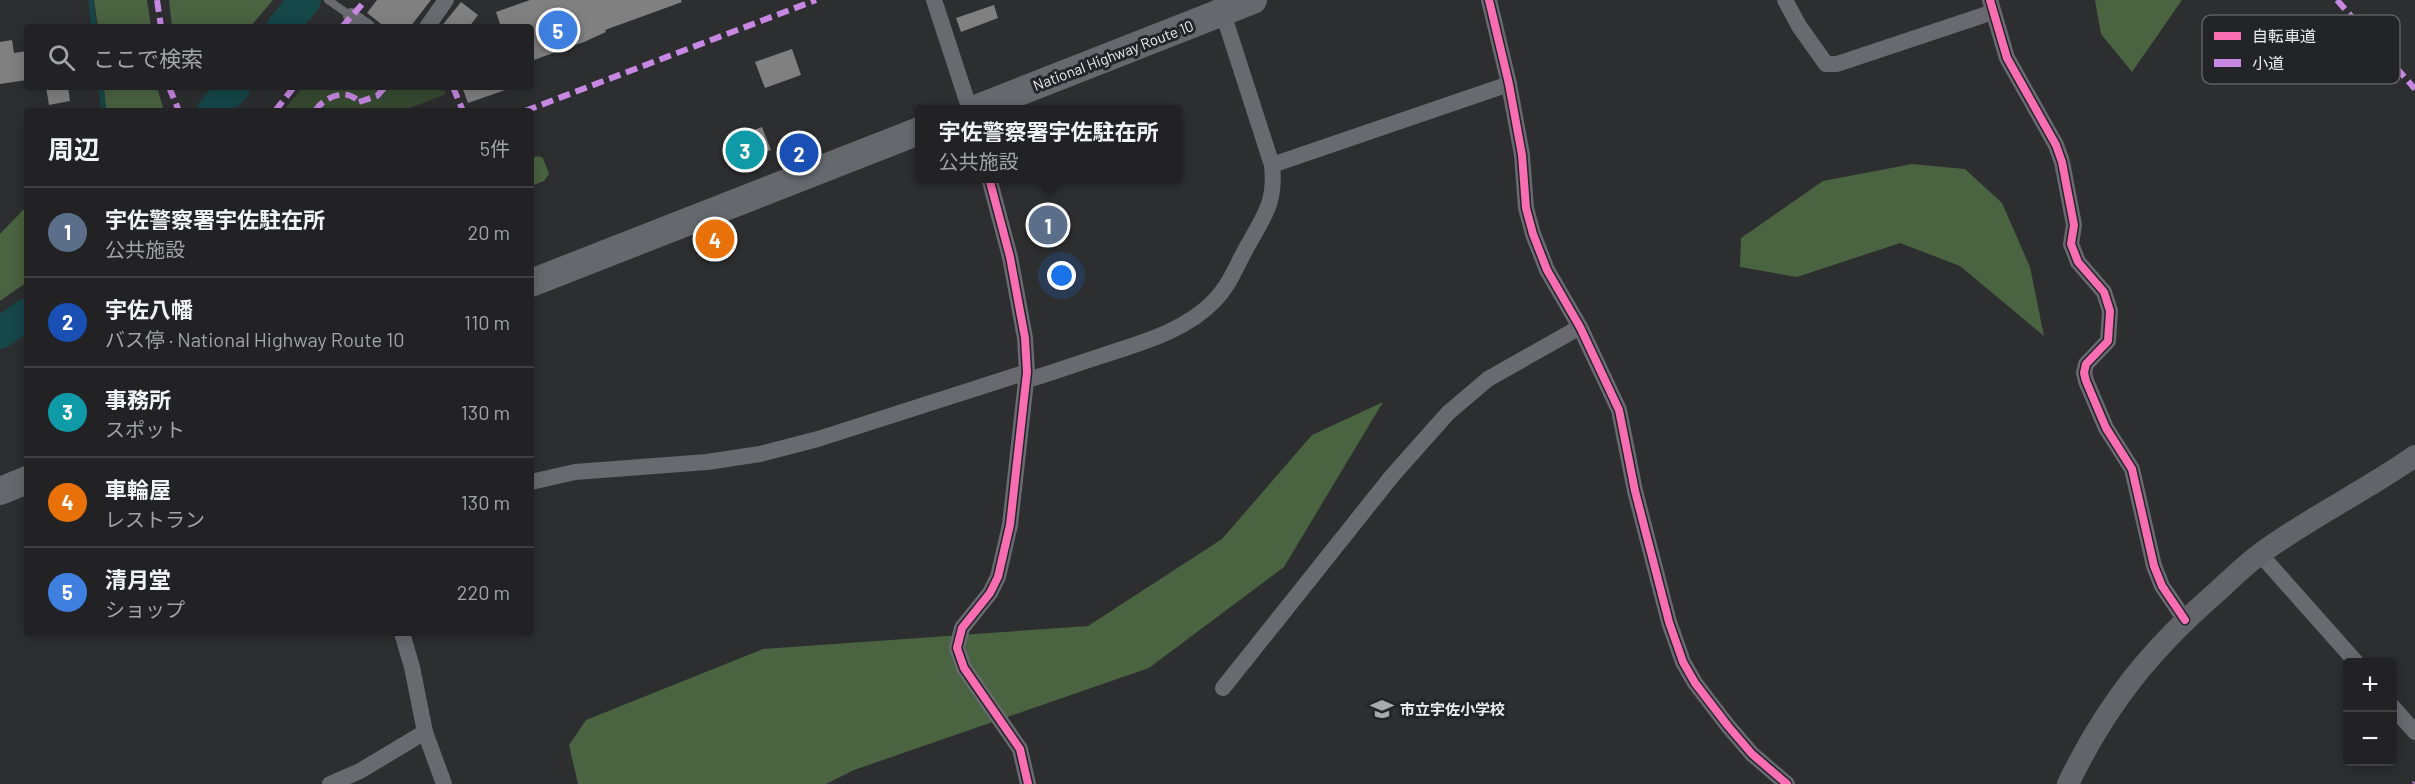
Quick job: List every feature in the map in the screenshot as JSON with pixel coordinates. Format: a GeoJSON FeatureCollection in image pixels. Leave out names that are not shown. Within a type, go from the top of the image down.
{"type":"FeatureCollection","features":[{"type":"Feature","properties":{"kind":"highway","name":"National Highway Route 10"},"geometry":{"type":"LineString","coordinates":[[984,105],[1220,6],[1253,0]]}},
{"type":"Feature","properties":{"kind":"highway"},"geometry":{"type":"LineString","coordinates":[[534,282],[915,132]]}},
{"type":"Feature","properties":{"kind":"highway"},"geometry":{"type":"LineString","coordinates":[[0,491],[24,481]]}},
{"type":"Feature","properties":{"kind":"street"},"geometry":{"type":"LineString","coordinates":[[429,24],[446,0]]}},
{"type":"Feature","properties":{"kind":"street"},"geometry":{"type":"LineString","coordinates":[[934,0],[970,105]]}},
{"type":"Feature","properties":{"kind":"street"},"geometry":{"type":"LineString","coordinates":[[1489,0],[1509,84],[1522,155],[1526,208],[1533,234],[1546,270],[1580,327],[1619,410],[1637,501],[1669,622],[1683,662],[1695,683],[1728,726],[1752,754],[1787,784]]}},
{"type":"Feature","properties":{"kind":"street"},"geometry":{"type":"LineString","coordinates":[[1785,0],[1799,26],[1826,64],[1837,64],[1992,6],[2007,58],[2056,145],[2062,162],[2074,225],[2071,244],[2078,262],[2104,292],[2110,311],[2108,341],[2086,364],[2084,372],[2086,381],[2106,428],[2132,469],[2154,566],[2162,586],[2185,620]]}},
{"type":"Feature","properties":{"kind":"street"},"geometry":{"type":"LineString","coordinates":[[534,481],[575,472],[707,462],[760,454],[1154,338],[1196,317],[1215,301],[1228,285],[1266,215],[1272,199],[1274,183],[1272,165],[1220,6]]}},
{"type":"Feature","properties":{"kind":"street"},"geometry":{"type":"LineString","coordinates":[[348,14],[363,24]]}},
{"type":"Feature","properties":{"kind":"street"},"geometry":{"type":"LineString","coordinates":[[1272,165],[1509,84]]}},
{"type":"Feature","properties":{"kind":"street"},"geometry":{"type":"LineString","coordinates":[[990,183],[1010,257],[1025,338],[1027,376],[1010,525],[998,577],[990,593],[962,628],[957,648],[963,668],[1020,749],[1028,784]]}},
{"type":"Feature","properties":{"kind":"street"},"geometry":{"type":"LineString","coordinates":[[1223,688],[1392,476],[1448,413],[1488,379],[1580,327]]}},
{"type":"Feature","properties":{"kind":"street"},"geometry":{"type":"LineString","coordinates":[[2068,784],[2094,734],[2115,701],[2162,642],[2185,620],[2259,554],[2415,456]]}},
{"type":"Feature","properties":{"kind":"street"},"geometry":{"type":"LineString","coordinates":[[2259,554],[2352,658]]}},
{"type":"Feature","properties":{"kind":"street"},"geometry":{"type":"LineString","coordinates":[[403,636],[412,667],[425,732],[444,784]]}},
{"type":"Feature","properties":{"kind":"street"},"geometry":{"type":"LineString","coordinates":[[2397,712],[2415,732]]}},
{"type":"Feature","properties":{"kind":"street"},"geometry":{"type":"LineString","coordinates":[[330,784],[360,771],[425,732]]}},
{"type":"Feature","properties":{"kind":"lane"},"geometry":{"type":"LineString","coordinates":[[328,0],[348,14]]}},
{"type":"Feature","properties":{"kind":"green space"},"geometry":{"type":"Polygon","coordinates":[[[94,0],[147,0],[151,24],[98,24],[94,0]]]}},
{"type":"Feature","properties":{"kind":"green space"},"geometry":{"type":"Polygon","coordinates":[[[169,0],[273,0],[253,24],[172,24],[169,0]]]}},
{"type":"Feature","properties":{"kind":"green space"},"geometry":{"type":"Polygon","coordinates":[[[2095,0],[2182,0],[2132,72],[2101,34],[2095,0]]]}},
{"type":"Feature","properties":{"kind":"green space"},"geometry":{"type":"Polygon","coordinates":[[[104,90],[158,90],[163,108],[106,108],[104,90]]]}},
{"type":"Feature","properties":{"kind":"green space"},"geometry":{"type":"Polygon","coordinates":[[[300,90],[444,90],[446,94],[410,108],[286,108],[300,90]]]}},
{"type":"Feature","properties":{"kind":"green space"},"geometry":{"type":"Polygon","coordinates":[[[534,157],[543,158],[549,174],[544,181],[534,185],[534,157]]]}},
{"type":"Feature","properties":{"kind":"green space"},"geometry":{"type":"Polygon","coordinates":[[[1912,164],[1965,169],[2002,203],[2030,267],[2044,336],[1960,266],[1900,243],[1797,277],[1740,267],[1741,238],[1823,181],[1912,164]]]}},
{"type":"Feature","properties":{"kind":"green space"},"geometry":{"type":"Polygon","coordinates":[[[24,209],[24,284],[0,301],[0,234],[24,209]]]}},
{"type":"Feature","properties":{"kind":"green space"},"geometry":{"type":"Polygon","coordinates":[[[1383,402],[1284,567],[1149,668],[854,770],[826,784],[578,784],[569,745],[586,720],[763,649],[1088,626],[1222,539],[1312,435],[1383,402]]]}},
{"type":"Feature","properties":{"kind":"building"},"geometry":{"type":"Polygon","coordinates":[[[377,0],[431,0],[412,24],[381,24],[367,13],[377,0]]]}},
{"type":"Feature","properties":{"kind":"building"},"geometry":{"type":"Polygon","coordinates":[[[530,0],[681,0],[682,2],[605,30],[606,32],[584,42],[534,60],[534,24],[500,24],[496,12],[530,0]]]}},
{"type":"Feature","properties":{"kind":"building"},"geometry":{"type":"Polygon","coordinates":[[[461,2],[478,15],[471,24],[443,24],[461,2]]]}},
{"type":"Feature","properties":{"kind":"building"},"geometry":{"type":"Polygon","coordinates":[[[994,5],[998,18],[961,32],[956,18],[994,5]]]}},
{"type":"Feature","properties":{"kind":"building"},"geometry":{"type":"Polygon","coordinates":[[[12,40],[14,53],[24,51],[24,80],[0,84],[0,42],[12,40]]]}},
{"type":"Feature","properties":{"kind":"building"},"geometry":{"type":"Polygon","coordinates":[[[792,49],[801,75],[765,88],[755,62],[792,49]]]}},
{"type":"Feature","properties":{"kind":"building"},"geometry":{"type":"Polygon","coordinates":[[[46,90],[68,90],[70,101],[49,105],[46,90]]]}},
{"type":"Feature","properties":{"kind":"building"},"geometry":{"type":"Polygon","coordinates":[[[463,90],[505,90],[468,103],[463,90]]]}},
{"type":"Feature","properties":{"kind":"building"},"geometry":{"type":"Polygon","coordinates":[[[762,127],[771,150],[740,163],[730,134],[747,128],[749,132],[762,127]]]}},
{"type":"Feature","properties":{"kind":"waterway"},"geometry":{"type":"LineString","coordinates":[[91,0],[94,24]]}},
{"type":"Feature","properties":{"kind":"waterway"},"geometry":{"type":"LineString","coordinates":[[285,24],[305,0]]}},
{"type":"Feature","properties":{"kind":"waterway"},"geometry":{"type":"LineString","coordinates":[[101,90],[104,108]]}},
{"type":"Feature","properties":{"kind":"waterway"},"geometry":{"type":"LineString","coordinates":[[216,108],[231,90]]}},
{"type":"Feature","properties":{"kind":"waterway"},"geometry":{"type":"LineString","coordinates":[[0,333],[24,316]]}},
{"type":"Feature","properties":{"kind":"marked path"},"geometry":{"type":"LineString","coordinates":[[157,0],[161,24]]}},
{"type":"Feature","properties":{"kind":"marked path"},"geometry":{"type":"LineString","coordinates":[[345,24],[366,0]]}},
{"type":"Feature","properties":{"kind":"marked path"},"geometry":{"type":"LineString","coordinates":[[533,108],[816,0]]}},
{"type":"Feature","properties":{"kind":"marked path"},"geometry":{"type":"LineString","coordinates":[[2337,0],[2350,15]]}},
{"type":"Feature","properties":{"kind":"marked path"},"geometry":{"type":"LineString","coordinates":[[2400,72],[2415,89]]}},
{"type":"Feature","properties":{"kind":"marked path"},"geometry":{"type":"LineString","coordinates":[[170,90],[178,108]]}},
{"type":"Feature","properties":{"kind":"marked path"},"geometry":{"type":"LineString","coordinates":[[277,108],[292,90]]}},
{"type":"Feature","properties":{"kind":"marked path"},"geometry":{"type":"LineString","coordinates":[[359,102],[377,96],[382,90]]}},
{"type":"Feature","properties":{"kind":"marked path"},"geometry":{"type":"LineString","coordinates":[[454,90],[462,108]]}},
{"type":"Feature","properties":{"kind":"marked path"},"geometry":{"type":"LineString","coordinates":[[317,108],[330,98],[342,95],[348,95],[359,102]]}},
{"type":"Feature","properties":{"kind":"cycle path"},"geometry":{"type":"LineString","coordinates":[[1489,0],[1509,84],[1522,155],[1526,208],[1533,234],[1547,270],[1580,327],[1619,410],[1635,491],[1669,622],[1683,662],[1695,683],[1728,726],[1752,754],[1787,784]]}},
{"type":"Feature","properties":{"kind":"cycle path"},"geometry":{"type":"LineString","coordinates":[[1990,0],[2007,58],[2056,145],[2062,162],[2074,225],[2071,244],[2078,262],[2104,292],[2110,311],[2108,341],[2086,364],[2084,373],[2086,381],[2106,428],[2132,469],[2154,566],[2162,586],[2185,620]]}},
{"type":"Feature","properties":{"kind":"cycle path"},"geometry":{"type":"LineString","coordinates":[[990,183],[1010,257],[1025,338],[1027,372],[1010,525],[998,577],[990,593],[962,628],[957,648],[964,668],[1020,749],[1028,784]]}},
{"type":"Feature","properties":{"kind":"place","name":"清月堂"},"geometry":{"type":"Point","coordinates":[558,30]}},
{"type":"Feature","properties":{"kind":"place","name":"事務所"},"geometry":{"type":"Point","coordinates":[745,150]}},
{"type":"Feature","properties":{"kind":"place","name":"宇佐八幡"},"geometry":{"type":"Point","coordinates":[799,153]}},
{"type":"Feature","properties":{"kind":"place","name":"宇佐警察署宇佐駐在所"},"geometry":{"type":"Point","coordinates":[1048,225]}},
{"type":"Feature","properties":{"kind":"place","name":"車輪屋"},"geometry":{"type":"Point","coordinates":[715,239]}},
{"type":"Feature","properties":{"kind":"place","name":"市立宇佐小学校"},"geometry":{"type":"Point","coordinates":[1382,709]}}]}
